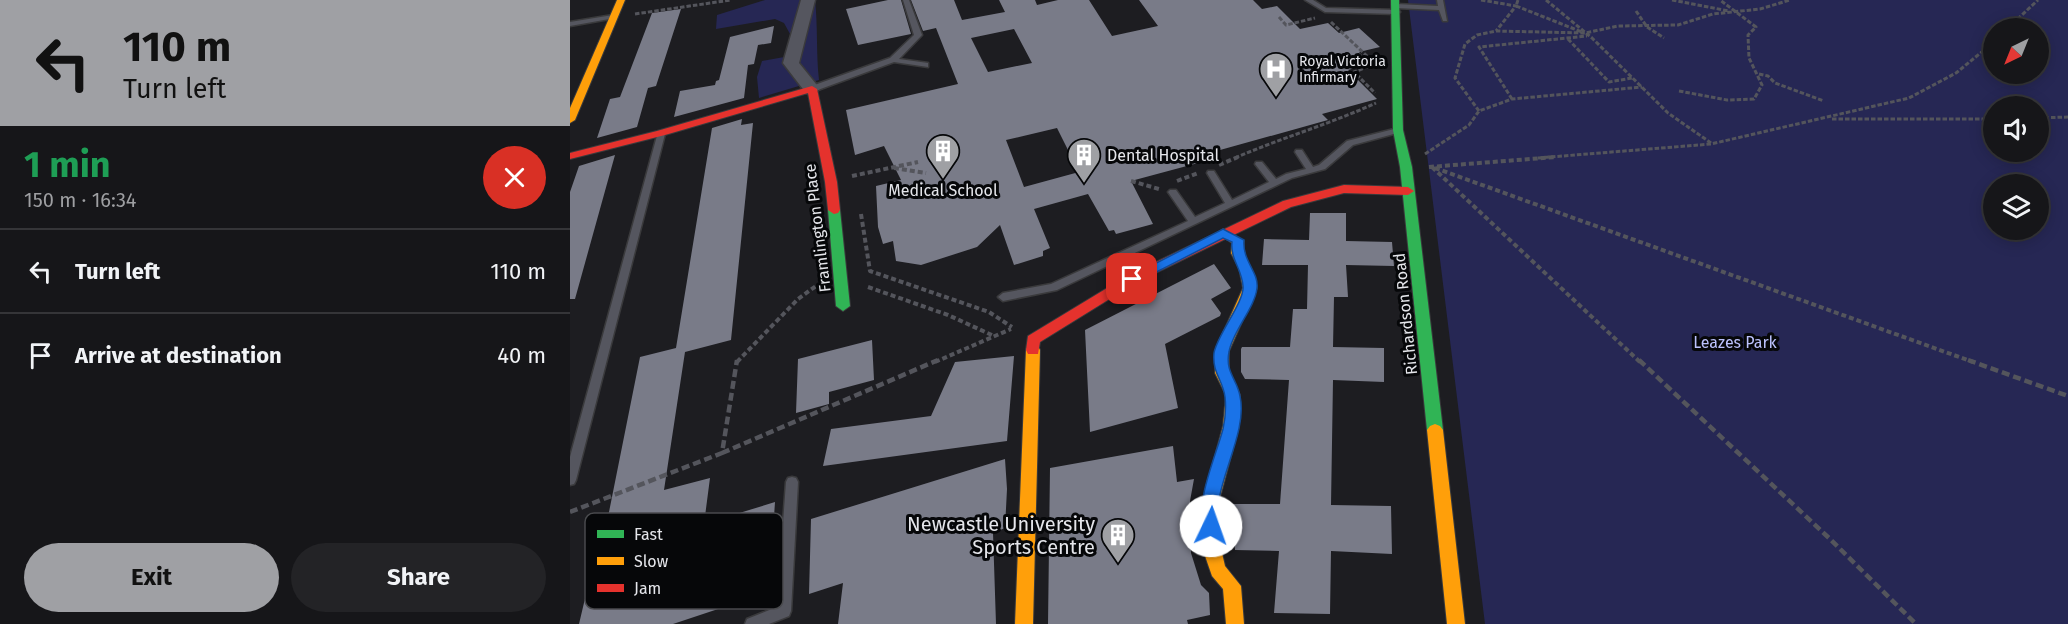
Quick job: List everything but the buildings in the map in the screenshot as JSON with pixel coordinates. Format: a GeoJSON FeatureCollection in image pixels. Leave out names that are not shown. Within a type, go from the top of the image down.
{"type":"FeatureCollection","features":[{"type":"Feature","properties":{"kind":"street"},"geometry":{"type":"LineString","coordinates":[[570,120],[621,0]]}},
{"type":"Feature","properties":{"kind":"street"},"geometry":{"type":"LineString","coordinates":[[570,156],[661,134],[707,117],[812,89],[791,63],[808,0]]}},
{"type":"Feature","properties":{"kind":"street","name":"Richardson Road"},"geometry":{"type":"LineString","coordinates":[[1396,6],[1398,130],[1408,192],[1456,624]]}},
{"type":"Feature","properties":{"kind":"street","name":"Framlington Place"},"geometry":{"type":"LineString","coordinates":[[812,89],[831,182],[843,306]]}},
{"type":"Feature","properties":{"kind":"street"},"geometry":{"type":"LineString","coordinates":[[1024,624],[1033,340],[1132,279],[1223,233],[1318,194],[1344,189],[1408,192]]}},
{"type":"Feature","properties":{"kind":"street"},"geometry":{"type":"LineString","coordinates":[[1223,233],[1238,240],[1237,253],[1245,268],[1250,288],[1222,351],[1222,373],[1233,395],[1231,426],[1211,501],[1213,553],[1218,570],[1232,586],[1235,624]]}},
{"type":"Feature","properties":{"kind":"lane"},"geometry":{"type":"LineString","coordinates":[[812,89],[893,60],[918,35],[906,0]]}},
{"type":"Feature","properties":{"kind":"lane"},"geometry":{"type":"LineString","coordinates":[[1308,0],[1325,10],[1396,6],[1442,8]]}},
{"type":"Feature","properties":{"kind":"lane"},"geometry":{"type":"LineString","coordinates":[[1440,0],[1445,20]]}},
{"type":"Feature","properties":{"kind":"lane"},"geometry":{"type":"LineString","coordinates":[[570,24],[613,17]]}},
{"type":"Feature","properties":{"kind":"lane"},"geometry":{"type":"LineString","coordinates":[[893,60],[925,65]]}},
{"type":"Feature","properties":{"kind":"lane"},"geometry":{"type":"LineString","coordinates":[[1003,297],[1053,287],[1274,183],[1322,167],[1350,143],[1398,130]]}},
{"type":"Feature","properties":{"kind":"lane"},"geometry":{"type":"LineString","coordinates":[[570,480],[661,134]]}},
{"type":"Feature","properties":{"kind":"lane"},"geometry":{"type":"LineString","coordinates":[[1299,152],[1311,170]]}},
{"type":"Feature","properties":{"kind":"lane"},"geometry":{"type":"LineString","coordinates":[[1259,164],[1274,183]]}},
{"type":"Feature","properties":{"kind":"lane"},"geometry":{"type":"LineString","coordinates":[[1211,170],[1230,204]]}},
{"type":"Feature","properties":{"kind":"lane"},"geometry":{"type":"LineString","coordinates":[[1173,192],[1192,222]]}},
{"type":"Feature","properties":{"kind":"lane"},"geometry":{"type":"LineString","coordinates":[[752,624],[784,611],[792,482]]}},
{"type":"Feature","properties":{"kind":"path"},"geometry":{"type":"LineString","coordinates":[[613,17],[731,0]]}},
{"type":"Feature","properties":{"kind":"path"},"geometry":{"type":"LineString","coordinates":[[1480,0],[1516,6],[1586,34]]}},
{"type":"Feature","properties":{"kind":"path"},"geometry":{"type":"LineString","coordinates":[[1496,32],[1518,0]]}},
{"type":"Feature","properties":{"kind":"path"},"geometry":{"type":"LineString","coordinates":[[1546,0],[1586,34],[1684,127],[1711,144]]}},
{"type":"Feature","properties":{"kind":"path"},"geometry":{"type":"LineString","coordinates":[[1672,0],[1736,12]]}},
{"type":"Feature","properties":{"kind":"path"},"geometry":{"type":"LineString","coordinates":[[1679,91],[1727,100],[1754,99],[1762,85],[1759,74],[1749,58],[1748,35],[1756,27],[1720,0]]}},
{"type":"Feature","properties":{"kind":"path"},"geometry":{"type":"LineString","coordinates":[[1512,99],[1479,46],[1568,39],[1618,26],[1678,25],[1713,14],[1760,9],[1790,0]]}},
{"type":"Feature","properties":{"kind":"path"},"geometry":{"type":"LineString","coordinates":[[2019,18],[2038,0]]}},
{"type":"Feature","properties":{"kind":"path"},"geometry":{"type":"LineString","coordinates":[[1636,11],[1647,27],[1664,38]]}},
{"type":"Feature","properties":{"kind":"path"},"geometry":{"type":"LineString","coordinates":[[1279,17],[1286,25],[1324,16]]}},
{"type":"Feature","properties":{"kind":"path"},"geometry":{"type":"LineString","coordinates":[[1131,181],[1160,189],[1211,170],[1276,140],[1334,122],[1382,100],[1354,72],[1379,63],[1374,58],[1369,58],[1328,20]]}},
{"type":"Feature","properties":{"kind":"path"},"geometry":{"type":"LineString","coordinates":[[1479,111],[1455,78],[1465,44],[1477,35],[1496,32],[1586,34]]}},
{"type":"Feature","properties":{"kind":"path"},"geometry":{"type":"LineString","coordinates":[[1568,39],[1609,82],[1632,78]]}},
{"type":"Feature","properties":{"kind":"path"},"geometry":{"type":"LineString","coordinates":[[1429,167],[1711,144],[1909,98],[1956,74],[1983,51]]}},
{"type":"Feature","properties":{"kind":"path"},"geometry":{"type":"LineString","coordinates":[[1759,74],[1768,76],[1775,83],[1824,101]]}},
{"type":"Feature","properties":{"kind":"path"},"geometry":{"type":"LineString","coordinates":[[1479,111],[1512,99],[1642,87]]}},
{"type":"Feature","properties":{"kind":"path"},"geometry":{"type":"LineString","coordinates":[[1479,111],[1476,120],[1462,132],[1445,138],[1425,154],[1429,167],[1821,530],[1916,624]]}},
{"type":"Feature","properties":{"kind":"path"},"geometry":{"type":"LineString","coordinates":[[2049,118],[2068,117]]}},
{"type":"Feature","properties":{"kind":"path"},"geometry":{"type":"LineString","coordinates":[[1825,118],[1983,119]]}},
{"type":"Feature","properties":{"kind":"path"},"geometry":{"type":"LineString","coordinates":[[851,176],[918,162]]}},
{"type":"Feature","properties":{"kind":"path"},"geometry":{"type":"LineString","coordinates":[[848,167],[854,187]]}},
{"type":"Feature","properties":{"kind":"path"},"geometry":{"type":"LineString","coordinates":[[892,167],[926,173]]}},
{"type":"Feature","properties":{"kind":"path"},"geometry":{"type":"LineString","coordinates":[[1429,167],[2068,396]]}},
{"type":"Feature","properties":{"kind":"path"},"geometry":{"type":"LineString","coordinates":[[860,210],[870,271],[989,312],[1033,340]]}},
{"type":"Feature","properties":{"kind":"path"},"geometry":{"type":"LineString","coordinates":[[570,512],[722,453],[737,360],[798,299],[838,270],[863,285],[906,302],[967,320],[995,336]]}},
{"type":"Feature","properties":{"kind":"green space"},"geometry":{"type":"Polygon","coordinates":[[[765,0],[815,0],[819,80],[759,98],[757,77],[762,61],[801,54],[784,23],[775,19],[716,29],[717,15],[765,0]]]}},
{"type":"Feature","properties":{"kind":"green space","name":"Leazes Park"},"geometry":{"type":"Polygon","coordinates":[[[1408,0],[2068,0],[2068,624],[1485,624],[1408,0]]]}},
{"type":"Feature","properties":{"kind":"traffic: fast"},"geometry":{"type":"LineString","coordinates":[[1395,0],[1398,130],[1406,167],[1435,430]]}},
{"type":"Feature","properties":{"kind":"traffic: fast"},"geometry":{"type":"LineString","coordinates":[[834,210],[843,306]]}},
{"type":"Feature","properties":{"kind":"traffic: slow"},"geometry":{"type":"LineString","coordinates":[[570,120],[621,0]]}},
{"type":"Feature","properties":{"kind":"traffic: slow"},"geometry":{"type":"LineString","coordinates":[[1223,233],[1238,241],[1237,253],[1245,268],[1250,288],[1222,351],[1222,373],[1233,395],[1231,426],[1211,501],[1213,553],[1218,570],[1232,586],[1235,624]]}},
{"type":"Feature","properties":{"kind":"traffic: slow"},"geometry":{"type":"LineString","coordinates":[[1024,624],[1033,350]]}},
{"type":"Feature","properties":{"kind":"traffic: slow"},"geometry":{"type":"LineString","coordinates":[[1435,430],[1456,624]]}},
{"type":"Feature","properties":{"kind":"traffic: jam"},"geometry":{"type":"LineString","coordinates":[[570,156],[661,133],[812,89],[831,182],[834,210]]}},
{"type":"Feature","properties":{"kind":"traffic: jam"},"geometry":{"type":"LineString","coordinates":[[1033,350],[1033,340],[1132,279],[1287,204],[1344,189],[1408,191]]}},
{"type":"Feature","properties":{"kind":"place","name":"Royal Victoria Infirmary"},"geometry":{"type":"Point","coordinates":[1276,98]}},
{"type":"Feature","properties":{"kind":"place","name":"Medical School"},"geometry":{"type":"Point","coordinates":[943,180]}},
{"type":"Feature","properties":{"kind":"place","name":"Dental Hospital"},"geometry":{"type":"Point","coordinates":[1084,184]}},
{"type":"Feature","properties":{"kind":"place","name":"Newcastle University Sports Centre"},"geometry":{"type":"Point","coordinates":[1118,564]}},
{"type":"Feature","properties":{"kind":"route"},"geometry":{"type":"LineString","coordinates":[[1132,279],[1223,233],[1238,240],[1237,253],[1245,268],[1250,288],[1222,351],[1222,373],[1233,395],[1231,426],[1211,501],[1211,526]]}}]}
